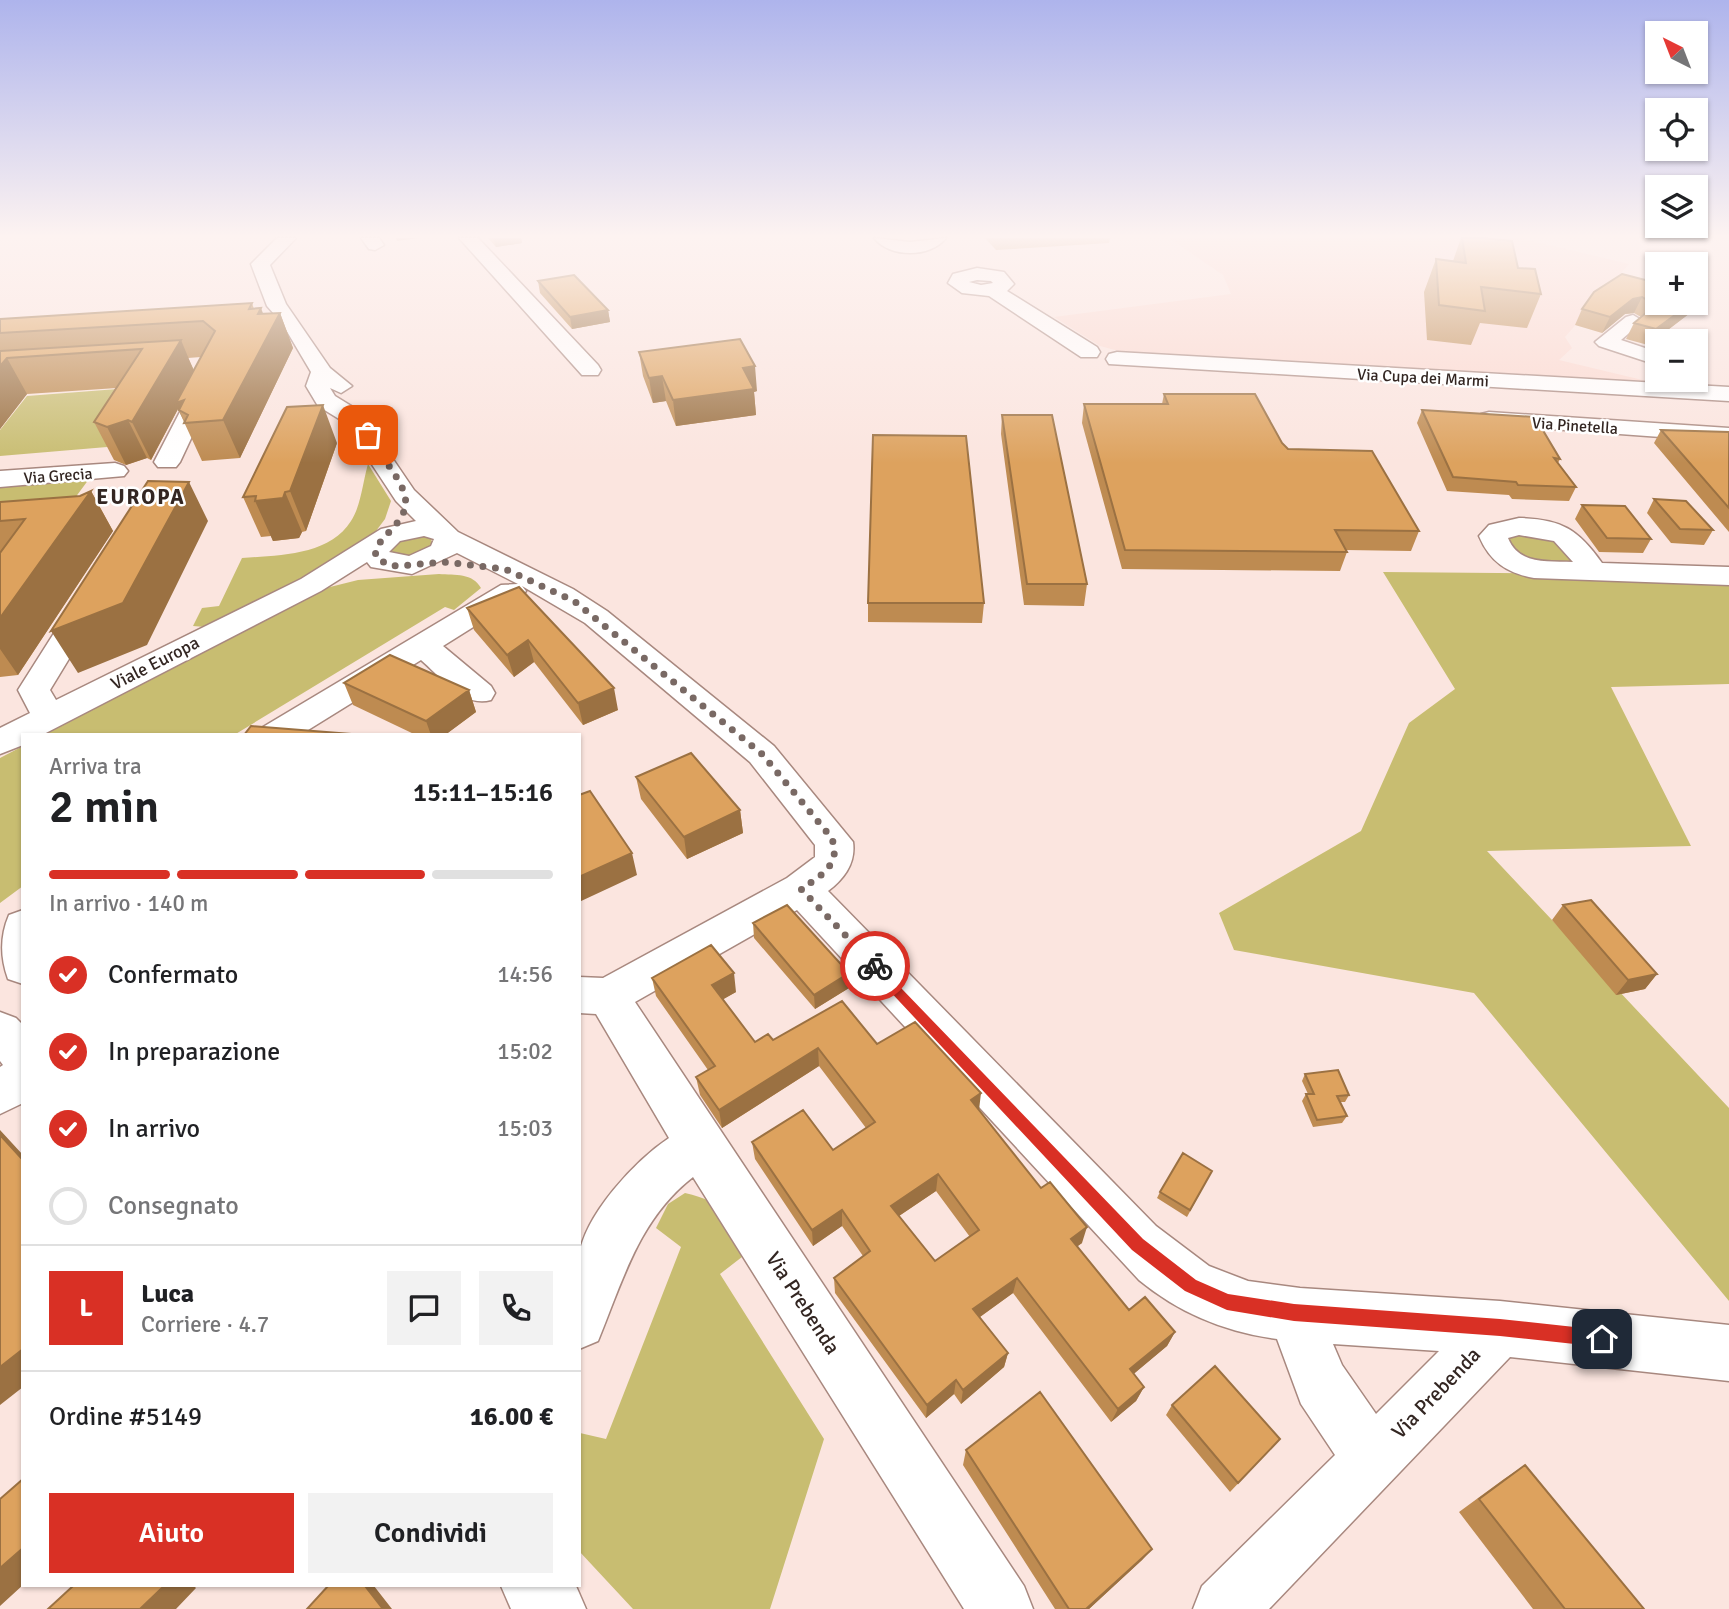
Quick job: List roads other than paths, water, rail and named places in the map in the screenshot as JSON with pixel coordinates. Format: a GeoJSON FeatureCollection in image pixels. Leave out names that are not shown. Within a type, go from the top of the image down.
{"type":"FeatureCollection","features":[{"type":"Feature","properties":{"kind":"street"},"geometry":{"type":"LineString","coordinates":[[278,313],[282,325],[322,372],[317,381],[320,394],[331,404],[348,412],[368,435],[405,495],[445,535],[444,551],[424,562]]}},
{"type":"Feature","properties":{"kind":"street"},"geometry":{"type":"LineString","coordinates":[[537,313],[590,370]]}},
{"type":"Feature","properties":{"kind":"street","name":"Via Cupa dei Marmi"},"geometry":{"type":"LineString","coordinates":[[1028,313],[1089,352],[1082,355],[1081,360],[1094,366],[1111,365],[1117,359],[1729,394]]}},
{"type":"Feature","properties":{"kind":"street"},"geometry":{"type":"LineString","coordinates":[[1633,321],[1606,342],[1645,355]]}},
{"type":"Feature","properties":{"kind":"street"},"geometry":{"type":"LineString","coordinates":[[167,462],[216,365],[189,366]]}},
{"type":"Feature","properties":{"kind":"street"},"geometry":{"type":"LineString","coordinates":[[1708,373],[1729,379]]}},
{"type":"Feature","properties":{"kind":"street","name":"Via Pinetella"},"geometry":{"type":"LineString","coordinates":[[1462,417],[1729,435]]}},
{"type":"Feature","properties":{"kind":"street","name":"Via Grecia"},"geometry":{"type":"LineString","coordinates":[[0,479],[115,471]]}},
{"type":"Feature","properties":{"kind":"street"},"geometry":{"type":"LineString","coordinates":[[382,550],[402,516],[405,495]]}},
{"type":"Feature","properties":{"kind":"street","name":"Viale Europa"},"geometry":{"type":"LineString","coordinates":[[0,742],[311,585],[351,572],[412,528],[445,535]]}},
{"type":"Feature","properties":{"kind":"street","name":"Via Prebenda"},"geometry":{"type":"LineString","coordinates":[[445,535],[596,617],[739,734],[776,769],[827,831],[835,849],[835,858],[827,869],[801,889],[594,995],[700,1145],[1001,1609]]}},
{"type":"Feature","properties":{"kind":"street","name":"Viale Europa"},"geometry":{"type":"LineString","coordinates":[[382,550],[424,562]]}},
{"type":"Feature","properties":{"kind":"street","name":"Via Prebenda"},"geometry":{"type":"LineString","coordinates":[[424,562],[463,563],[517,574]]}},
{"type":"Feature","properties":{"kind":"street"},"geometry":{"type":"LineString","coordinates":[[1594,572],[1729,576]]}},
{"type":"Feature","properties":{"kind":"street"},"geometry":{"type":"LineString","coordinates":[[297,731],[423,645],[517,574]]}},
{"type":"Feature","properties":{"kind":"street"},"geometry":{"type":"LineString","coordinates":[[49,717],[34,691],[103,578]]}},
{"type":"Feature","properties":{"kind":"street"},"geometry":{"type":"LineString","coordinates":[[423,645],[480,693]]}},
{"type":"Feature","properties":{"kind":"street","name":"Via Prebenda"},"geometry":{"type":"LineString","coordinates":[[801,889],[1155,1260],[1191,1286],[1227,1302],[1294,1313],[1500,1328],[1729,1353]]}},
{"type":"Feature","properties":{"kind":"street"},"geometry":{"type":"LineString","coordinates":[[21,933],[16,952],[21,963]]}},
{"type":"Feature","properties":{"kind":"street"},"geometry":{"type":"LineString","coordinates":[[0,1031],[21,1053]]}},
{"type":"Feature","properties":{"kind":"street"},"geometry":{"type":"LineString","coordinates":[[0,1093],[21,1078]]}},
{"type":"Feature","properties":{"kind":"street"},"geometry":{"type":"LineString","coordinates":[[581,1317],[627,1209],[653,1177],[700,1145]]}},
{"type":"Feature","properties":{"kind":"street"},"geometry":{"type":"LineString","coordinates":[[1294,1313],[1321,1384],[1372,1459]]}},
{"type":"Feature","properties":{"kind":"street","name":"Via Prebenda"},"geometry":{"type":"LineString","coordinates":[[1225,1609],[1500,1328]]}},
{"type":"Feature","properties":{"kind":"street"},"geometry":{"type":"LineString","coordinates":[[534,1587],[554,1609]]}},
{"type":"Feature","properties":{"kind":"district","name":"EUROPA"},"geometry":{"type":"Point","coordinates":[141,497]}}]}
